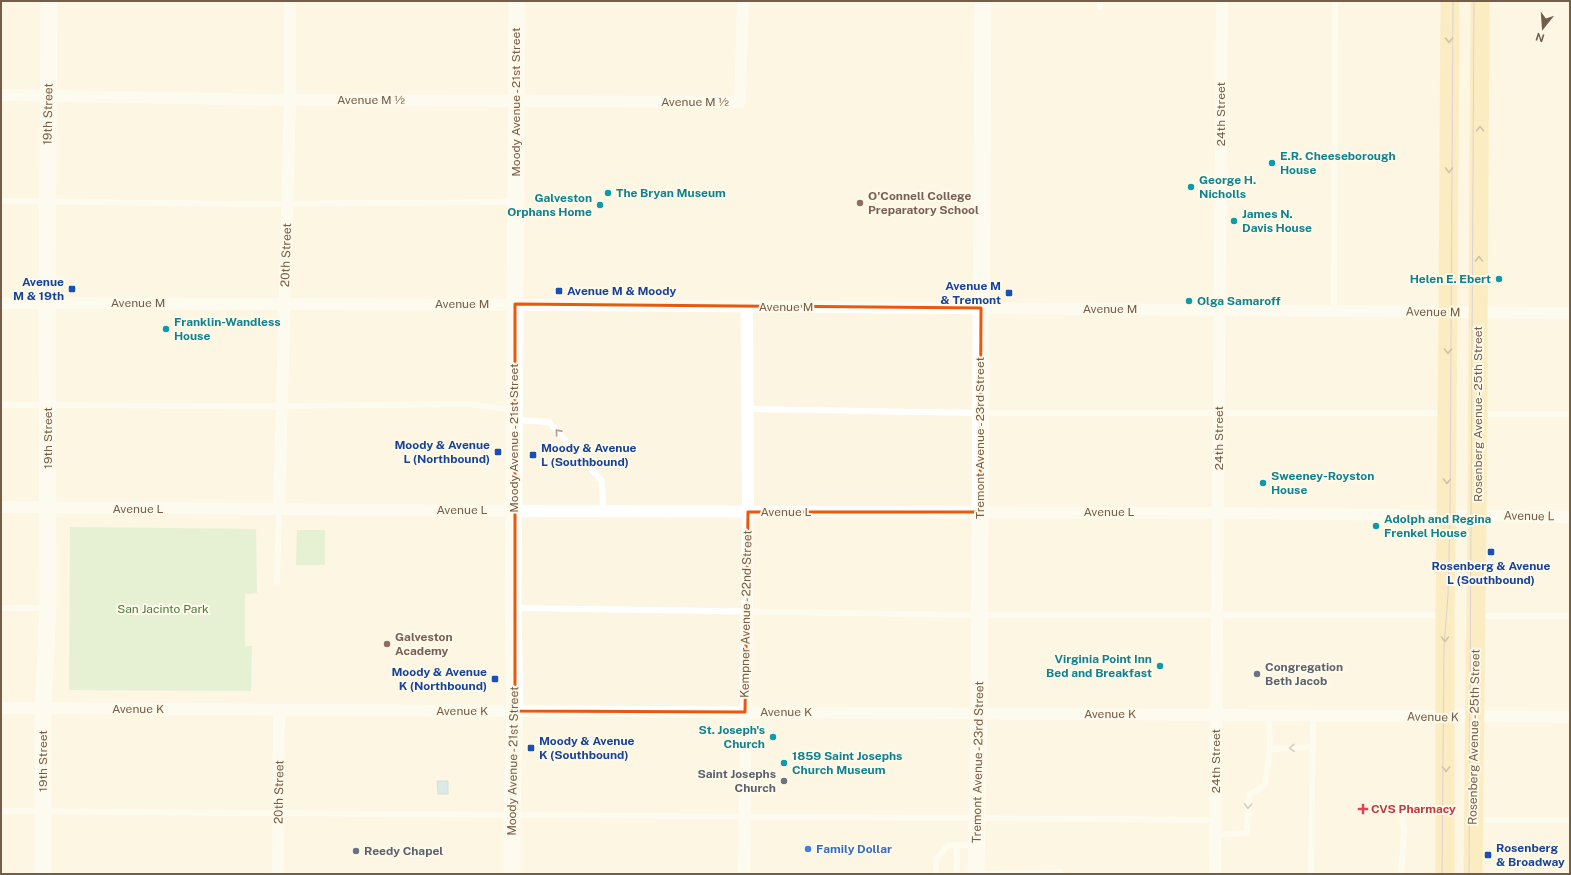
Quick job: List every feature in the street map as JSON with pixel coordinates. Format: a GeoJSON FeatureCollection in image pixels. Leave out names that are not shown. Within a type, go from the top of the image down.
{"type":"FeatureCollection","features":[{"type":"Feature","properties":{"kind":"main road"},"geometry":{"type":"LineString","coordinates":[[1445,874],[1445,615],[1450,1]]}},
{"type":"Feature","properties":{"kind":"main road","name":"Rosenberg Avenue - 25th Street"},"geometry":{"type":"LineString","coordinates":[[1473,874],[1479,312],[1480,1]]}},
{"type":"Feature","properties":{"kind":"street","name":"19th Street"},"geometry":{"type":"LineString","coordinates":[[43,874],[43,708],[48,608],[47,303],[49,1]]}},
{"type":"Feature","properties":{"kind":"street","name":"20th Street"},"geometry":{"type":"LineString","coordinates":[[279,509],[290,100],[290,1]]}},
{"type":"Feature","properties":{"kind":"street","name":"Moody Avenue - 21st Street"},"geometry":{"type":"LineString","coordinates":[[512,874],[515,711],[513,608],[517,1]]}},
{"type":"Feature","properties":{"kind":"street","name":"Avenue M ½"},"geometry":{"type":"LineString","coordinates":[[1,95],[290,100],[740,102],[743,1]]}},
{"type":"Feature","properties":{"kind":"street","name":"Tremont Avenue - 23rd Street"},"geometry":{"type":"LineString","coordinates":[[976,874],[979,714],[983,1]]}},
{"type":"Feature","properties":{"kind":"street","name":"24th Street"},"geometry":{"type":"LineString","coordinates":[[1215,874],[1222,1]]}},
{"type":"Feature","properties":{"kind":"street","name":"Avenue M"},"geometry":{"type":"LineString","coordinates":[[1,302],[515,304],[1570,313]]}},
{"type":"Feature","properties":{"kind":"street","name":"Kempner Avenue - 22nd Street"},"geometry":{"type":"LineString","coordinates":[[744,874],[748,512],[747,306]]}},
{"type":"Feature","properties":{"kind":"street","name":"Avenue L"},"geometry":{"type":"LineString","coordinates":[[1,507],[514,511],[603,510],[748,512],[1218,513],[1570,517]]}},
{"type":"Feature","properties":{"kind":"street","name":"Avenue K"},"geometry":{"type":"LineString","coordinates":[[1,708],[1570,717]]}},
{"type":"Feature","properties":{"kind":"street","name":"20th Street"},"geometry":{"type":"LineString","coordinates":[[278,874],[280,710]]}},
{"type":"Feature","properties":{"kind":"lane"},"geometry":{"type":"LineString","coordinates":[[1334,310],[1335,1]]}},
{"type":"Feature","properties":{"kind":"lane"},"geometry":{"type":"LineString","coordinates":[[1,201],[287,203],[516,202]]}},
{"type":"Feature","properties":{"kind":"lane"},"geometry":{"type":"LineString","coordinates":[[1,405],[281,406],[469,404],[549,422],[602,481],[603,510]]}},
{"type":"Feature","properties":{"kind":"lane"},"geometry":{"type":"LineString","coordinates":[[747,409],[980,413],[1447,413]]}},
{"type":"Feature","properties":{"kind":"lane"},"geometry":{"type":"LineString","coordinates":[[1477,414],[1570,414]]}},
{"type":"Feature","properties":{"kind":"lane"},"geometry":{"type":"LineString","coordinates":[[277,582],[279,509]]}},
{"type":"Feature","properties":{"kind":"lane"},"geometry":{"type":"LineString","coordinates":[[1,608],[48,608]]}},
{"type":"Feature","properties":{"kind":"lane"},"geometry":{"type":"LineString","coordinates":[[513,608],[979,615],[1445,615]]}},
{"type":"Feature","properties":{"kind":"lane"},"geometry":{"type":"LineString","coordinates":[[1476,616],[1570,616]]}},
{"type":"Feature","properties":{"kind":"lane"},"geometry":{"type":"LineString","coordinates":[[1215,835],[1247,833],[1249,795],[1265,785],[1270,749],[1269,715]]}},
{"type":"Feature","properties":{"kind":"lane"},"geometry":{"type":"LineString","coordinates":[[1311,874],[1313,716]]}},
{"type":"Feature","properties":{"kind":"lane"},"geometry":{"type":"LineString","coordinates":[[1270,749],[1313,747]]}},
{"type":"Feature","properties":{"kind":"lane"},"geometry":{"type":"LineString","coordinates":[[1401,874],[1404,831],[1401,808],[1446,808]]}},
{"type":"Feature","properties":{"kind":"lane"},"geometry":{"type":"LineString","coordinates":[[1,811],[1215,820]]}},
{"type":"Feature","properties":{"kind":"lane"},"geometry":{"type":"LineString","coordinates":[[1473,820],[1570,820]]}},
{"type":"Feature","properties":{"kind":"lane"},"geometry":{"type":"LineString","coordinates":[[936,874],[936,859],[948,845],[977,845]]}},
{"type":"Feature","properties":{"kind":"lane"},"geometry":{"type":"LineString","coordinates":[[957,845],[957,874]]}},
{"type":"Feature","properties":{"kind":"lane"},"geometry":{"type":"LineString","coordinates":[[984,874],[1060,872],[1060,874]]}},
{"type":"Feature","properties":{"kind":"highlighted area"},"geometry":{"type":"Polygon","coordinates":[[[515,304],[981,308],[980,512],[748,512],[745,712],[515,711],[515,304]]]}},
{"type":"Feature","properties":{"kind":"green space","name":"San Jacinto Park"},"geometry":{"type":"Polygon","coordinates":[[[70,527],[256,529],[257,593],[245,594],[245,646],[252,646],[251,691],[69,690],[70,527]]]}},
{"type":"Feature","properties":{"kind":"green space"},"geometry":{"type":"Polygon","coordinates":[[[297,530],[325,530],[325,565],[296,565],[297,530]]]}},
{"type":"Feature","properties":{"kind":"water"},"geometry":{"type":"Polygon","coordinates":[[[437,781],[448,781],[448,794],[438,794],[437,781]]]}},
{"type":"Feature","properties":{"kind":"tram line"},"geometry":{"type":"LineString","coordinates":[[1442,874],[1444,647],[1448,595],[1450,515],[1453,1]]}},
{"type":"Feature","properties":{"kind":"tram line"},"geometry":{"type":"LineString","coordinates":[[1469,874],[1474,1]]}},
{"type":"Feature","properties":{"kind":"place","name":"E.R. Cheeseborough House"},"geometry":{"type":"Point","coordinates":[1272,163]}},
{"type":"Feature","properties":{"kind":"place","name":"George H. Nicholls"},"geometry":{"type":"Point","coordinates":[1191,187]}},
{"type":"Feature","properties":{"kind":"place","name":"The Bryan Museum"},"geometry":{"type":"Point","coordinates":[608,193]}},
{"type":"Feature","properties":{"kind":"place","name":"O'Connell College Preparatory School"},"geometry":{"type":"Point","coordinates":[860,203]}},
{"type":"Feature","properties":{"kind":"place","name":"Galveston Orphans Home"},"geometry":{"type":"Point","coordinates":[600,205]}},
{"type":"Feature","properties":{"kind":"place","name":"James N. Davis House"},"geometry":{"type":"Point","coordinates":[1234,221]}},
{"type":"Feature","properties":{"kind":"place","name":"Helen E. Ebert"},"geometry":{"type":"Point","coordinates":[1499,279]}},
{"type":"Feature","properties":{"kind":"place","name":"Avenue M & 19th"},"geometry":{"type":"Point","coordinates":[72,289]}},
{"type":"Feature","properties":{"kind":"place","name":"Avenue M & Moody"},"geometry":{"type":"Point","coordinates":[559,291]}},
{"type":"Feature","properties":{"kind":"place","name":"Avenue M & Tremont"},"geometry":{"type":"Point","coordinates":[1009,293]}},
{"type":"Feature","properties":{"kind":"place","name":"Olga Samaroff"},"geometry":{"type":"Point","coordinates":[1189,301]}},
{"type":"Feature","properties":{"kind":"place","name":"Franklin-Wandless House"},"geometry":{"type":"Point","coordinates":[166,329]}},
{"type":"Feature","properties":{"kind":"place","name":"Moody & Avenue L (Northbound)"},"geometry":{"type":"Point","coordinates":[498,452]}},
{"type":"Feature","properties":{"kind":"place","name":"Moody & Avenue L (Southbound)"},"geometry":{"type":"Point","coordinates":[533,455]}},
{"type":"Feature","properties":{"kind":"place","name":"Sweeney-Royston House"},"geometry":{"type":"Point","coordinates":[1263,483]}},
{"type":"Feature","properties":{"kind":"place","name":"Adolph and Regina Frenkel House"},"geometry":{"type":"Point","coordinates":[1376,526]}},
{"type":"Feature","properties":{"kind":"place","name":"Rosenberg & Avenue L (Southbound)"},"geometry":{"type":"Point","coordinates":[1491,552]}},
{"type":"Feature","properties":{"kind":"place","name":"Galveston Academy"},"geometry":{"type":"Point","coordinates":[387,644]}},
{"type":"Feature","properties":{"kind":"place","name":"Virginia Point Inn Bed and Breakfast"},"geometry":{"type":"Point","coordinates":[1160,666]}},
{"type":"Feature","properties":{"kind":"place","name":"Congregation Beth Jacob"},"geometry":{"type":"Point","coordinates":[1257,674]}},
{"type":"Feature","properties":{"kind":"place","name":"Moody & Avenue K (Northbound)"},"geometry":{"type":"Point","coordinates":[495,679]}},
{"type":"Feature","properties":{"kind":"place","name":"St. Joseph's Church"},"geometry":{"type":"Point","coordinates":[773,737]}},
{"type":"Feature","properties":{"kind":"place","name":"Moody & Avenue K (Southbound)"},"geometry":{"type":"Point","coordinates":[531,748]}},
{"type":"Feature","properties":{"kind":"place","name":"1859 Saint Josephs Church Museum"},"geometry":{"type":"Point","coordinates":[784,763]}},
{"type":"Feature","properties":{"kind":"place","name":"Saint Josephs Church"},"geometry":{"type":"Point","coordinates":[784,781]}},
{"type":"Feature","properties":{"kind":"place","name":"CVS Pharmacy"},"geometry":{"type":"Point","coordinates":[1363,809]}},
{"type":"Feature","properties":{"kind":"place","name":"Family Dollar"},"geometry":{"type":"Point","coordinates":[808,849]}},
{"type":"Feature","properties":{"kind":"place","name":"Reedy Chapel"},"geometry":{"type":"Point","coordinates":[356,851]}},
{"type":"Feature","properties":{"kind":"place","name":"Rosenberg & Broadway"},"geometry":{"type":"Point","coordinates":[1488,855]}}]}
